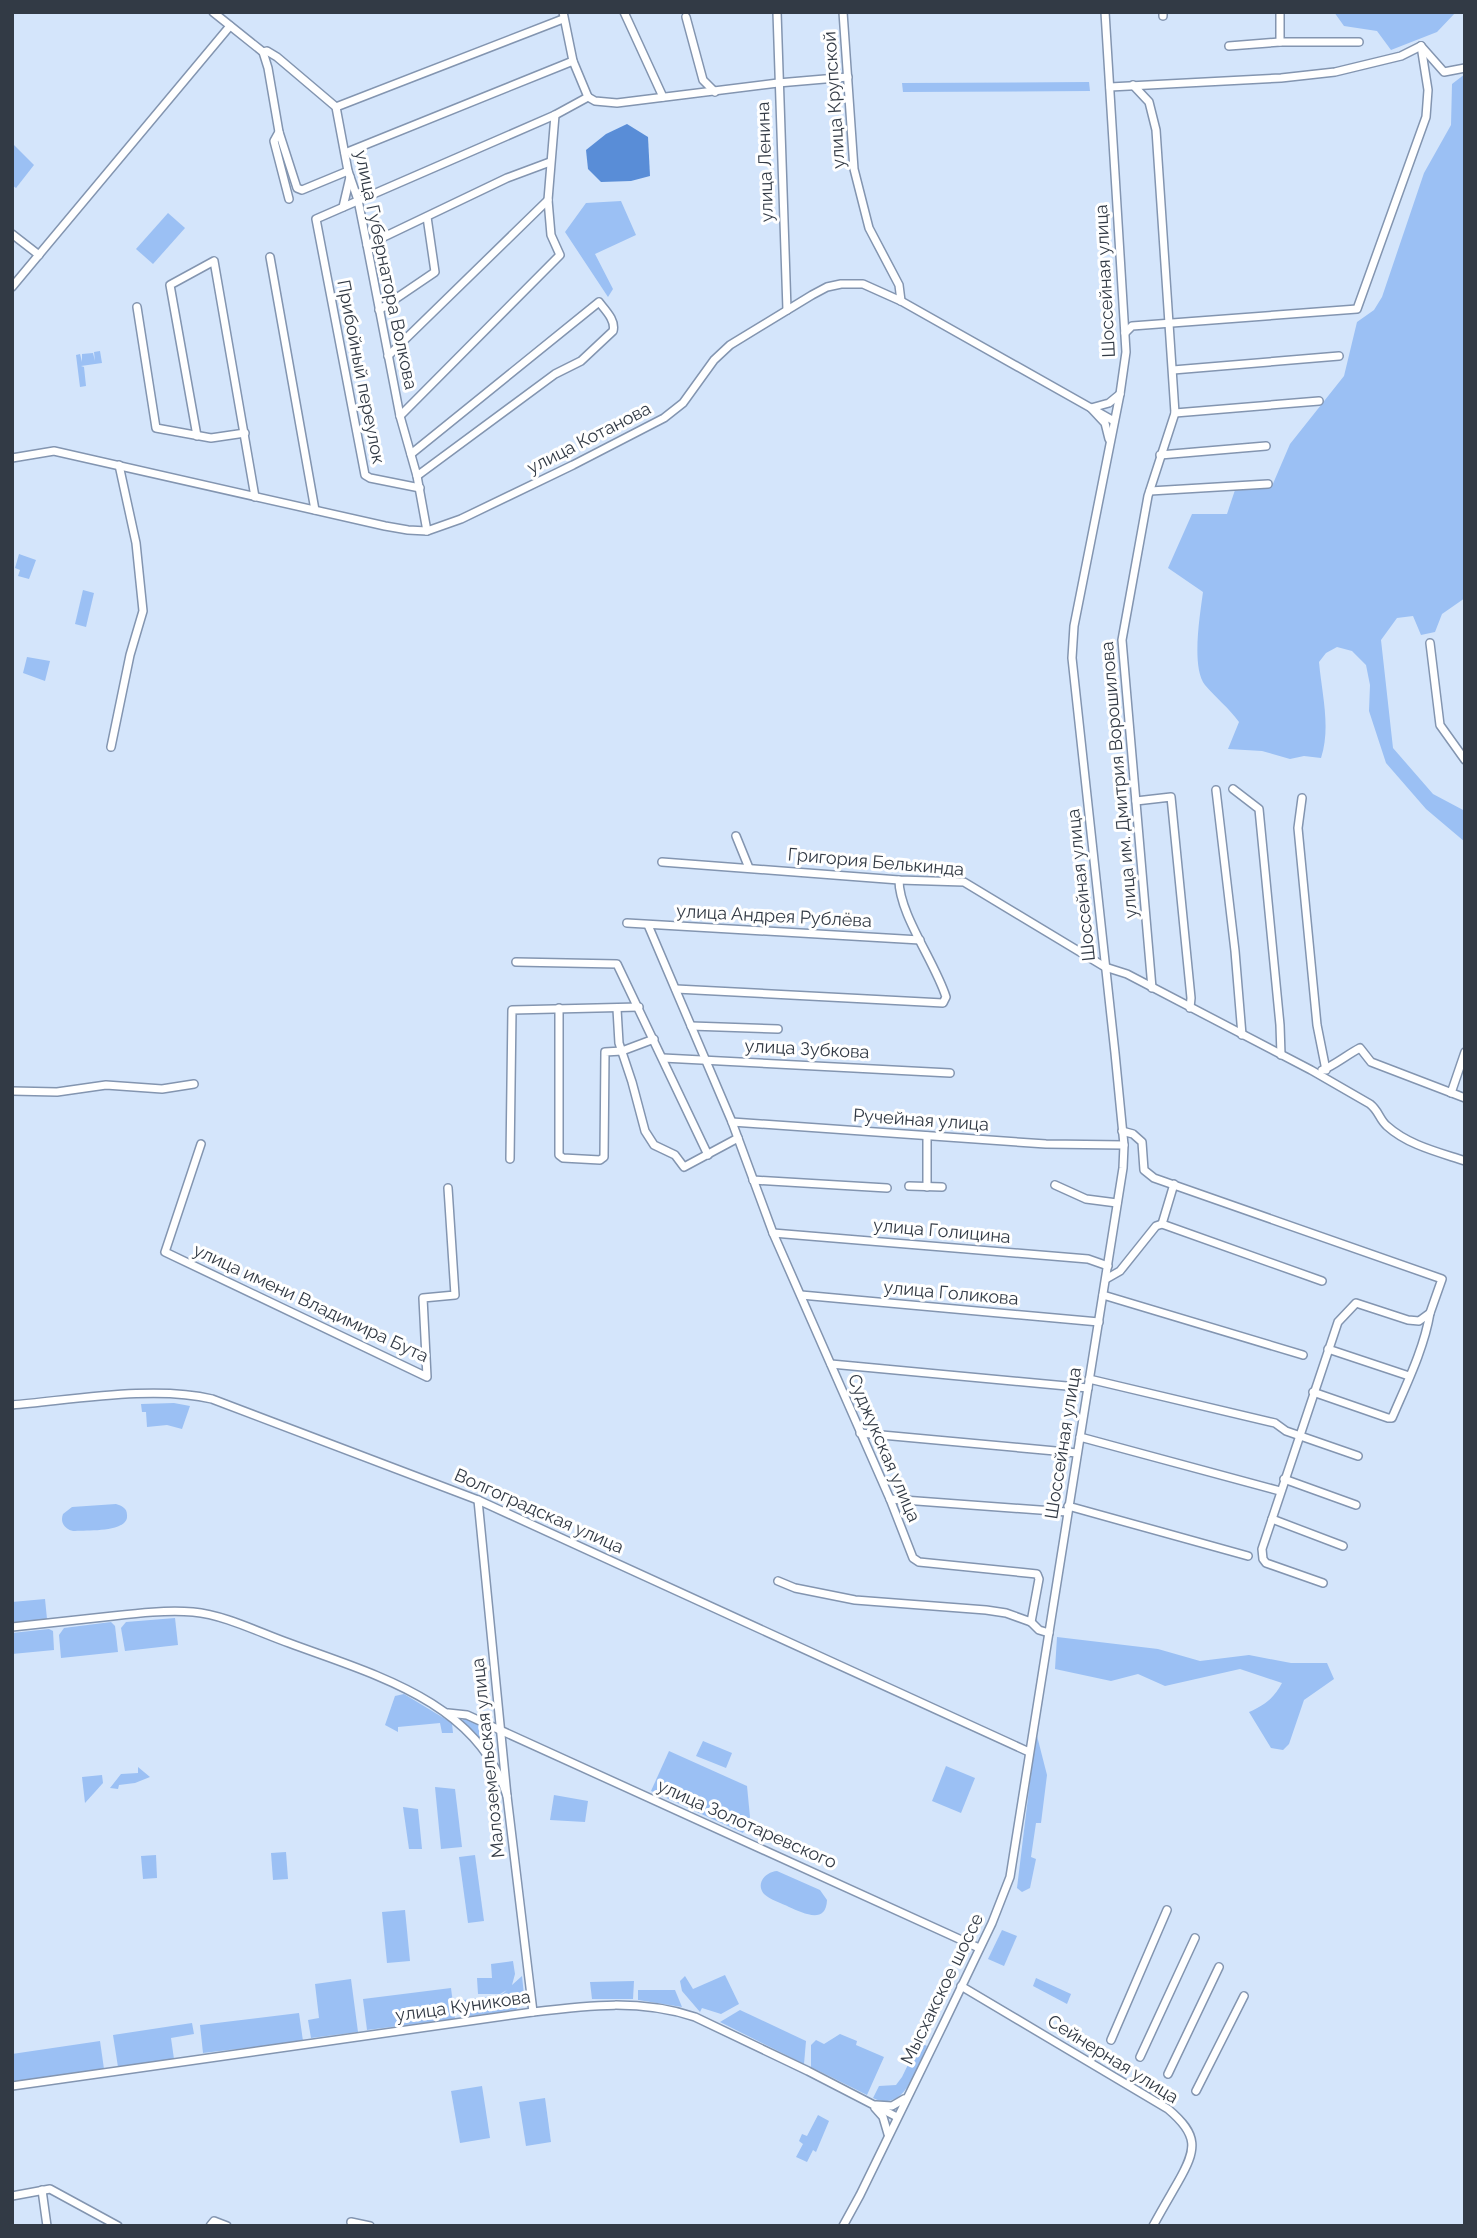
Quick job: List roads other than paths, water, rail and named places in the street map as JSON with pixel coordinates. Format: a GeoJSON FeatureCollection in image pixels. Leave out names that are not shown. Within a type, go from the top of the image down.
{"type":"FeatureCollection","features":[{"type":"Feature","properties":{"kind":"street"},"geometry":{"type":"LineString","coordinates":[[213,12],[263,52],[279,132],[297,188],[302,190],[349,174]]}},
{"type":"Feature","properties":{"kind":"street"},"geometry":{"type":"LineString","coordinates":[[624,12],[663,97]]}},
{"type":"Feature","properties":{"kind":"street","name":"улица Ленина"},"geometry":{"type":"LineString","coordinates":[[776,12],[786,310]]}},
{"type":"Feature","properties":{"kind":"street","name":"улица Крупской"},"geometry":{"type":"LineString","coordinates":[[843,12],[852,158],[871,236],[899,285],[901,301]]}},
{"type":"Feature","properties":{"kind":"street","name":"Шоссейная улица"},"geometry":{"type":"LineString","coordinates":[[1029,1752],[1123,1168],[1124,1145],[1115,1053],[1072,658],[1074,626],[1126,352],[1105,12]]}},
{"type":"Feature","properties":{"kind":"street"},"geometry":{"type":"LineString","coordinates":[[1280,12],[1280,43]]}},
{"type":"Feature","properties":{"kind":"street"},"geometry":{"type":"LineString","coordinates":[[263,52],[267,51],[277,57],[336,107],[563,16],[573,61],[588,97],[595,101],[617,103],[848,77]]}},
{"type":"Feature","properties":{"kind":"street"},"geometry":{"type":"LineString","coordinates":[[686,18],[703,80],[716,92]]}},
{"type":"Feature","properties":{"kind":"street"},"geometry":{"type":"LineString","coordinates":[[12,287],[230,26]]}},
{"type":"Feature","properties":{"kind":"street"},"geometry":{"type":"LineString","coordinates":[[1229,46],[1359,42]]}},
{"type":"Feature","properties":{"kind":"street"},"geometry":{"type":"LineString","coordinates":[[1110,87],[1335,72],[1401,57],[1421,46]]}},
{"type":"Feature","properties":{"kind":"street"},"geometry":{"type":"LineString","coordinates":[[1421,46],[1444,72],[1465,68]]}},
{"type":"Feature","properties":{"kind":"street"},"geometry":{"type":"LineString","coordinates":[[1125,333],[1132,326],[1357,309],[1426,117],[1428,90],[1421,46]]}},
{"type":"Feature","properties":{"kind":"street"},"geometry":{"type":"LineString","coordinates":[[345,153],[573,61]]}},
{"type":"Feature","properties":{"kind":"street","name":"улица им. Дмитрия Ворошилова"},"geometry":{"type":"LineString","coordinates":[[1133,85],[1149,102],[1156,130],[1175,413],[1150,491],[1122,640],[1152,988]]}},
{"type":"Feature","properties":{"kind":"street"},"geometry":{"type":"LineString","coordinates":[[342,206],[555,115],[588,97]]}},
{"type":"Feature","properties":{"kind":"street","name":"улица Губернатора Волкова"},"geometry":{"type":"LineString","coordinates":[[336,107],[349,174],[358,200],[400,415],[420,488],[427,530]]}},
{"type":"Feature","properties":{"kind":"street"},"geometry":{"type":"LineString","coordinates":[[400,415],[559,257],[560,252],[550,229],[548,200],[555,115]]}},
{"type":"Feature","properties":{"kind":"street"},"geometry":{"type":"LineString","coordinates":[[279,132],[274,141],[289,199]]}},
{"type":"Feature","properties":{"kind":"street"},"geometry":{"type":"LineString","coordinates":[[367,245],[507,178],[550,162]]}},
{"type":"Feature","properties":{"kind":"street"},"geometry":{"type":"LineString","coordinates":[[342,206],[349,174]]}},
{"type":"Feature","properties":{"kind":"street"},"geometry":{"type":"LineString","coordinates":[[388,356],[548,200]]}},
{"type":"Feature","properties":{"kind":"street","name":"Прибойный переулок"},"geometry":{"type":"LineString","coordinates":[[342,206],[316,219],[365,475],[420,488]]}},
{"type":"Feature","properties":{"kind":"street"},"geometry":{"type":"LineString","coordinates":[[379,310],[435,272],[427,217]]}},
{"type":"Feature","properties":{"kind":"street"},"geometry":{"type":"LineString","coordinates":[[12,234],[39,255]]}},
{"type":"Feature","properties":{"kind":"street"},"geometry":{"type":"LineString","coordinates":[[270,257],[315,510]]}},
{"type":"Feature","properties":{"kind":"street"},"geometry":{"type":"LineString","coordinates":[[197,436],[170,285],[214,261],[255,497]]}},
{"type":"Feature","properties":{"kind":"street","name":"улица Котанова"},"geometry":{"type":"LineString","coordinates":[[12,457],[54,451],[397,528],[427,530],[461,519],[664,418],[683,403],[721,352],[786,310],[827,287],[841,284],[863,284],[901,301],[1114,421]]}},
{"type":"Feature","properties":{"kind":"street"},"geometry":{"type":"LineString","coordinates":[[411,454],[599,302],[612,321],[613,331],[582,361],[555,374],[417,476]]}},
{"type":"Feature","properties":{"kind":"street"},"geometry":{"type":"LineString","coordinates":[[137,307],[156,428],[211,438],[245,433]]}},
{"type":"Feature","properties":{"kind":"street"},"geometry":{"type":"LineString","coordinates":[[1173,370],[1339,356]]}},
{"type":"Feature","properties":{"kind":"street"},"geometry":{"type":"LineString","coordinates":[[1110,443],[1105,423],[1091,408],[1109,403],[1120,394]]}},
{"type":"Feature","properties":{"kind":"street"},"geometry":{"type":"LineString","coordinates":[[1175,413],[1319,401]]}},
{"type":"Feature","properties":{"kind":"street"},"geometry":{"type":"LineString","coordinates":[[1160,455],[1266,446]]}},
{"type":"Feature","properties":{"kind":"street"},"geometry":{"type":"LineString","coordinates":[[111,747],[130,655],[143,611],[136,543],[119,465]]}},
{"type":"Feature","properties":{"kind":"street"},"geometry":{"type":"LineString","coordinates":[[1150,491],[1268,484]]}},
{"type":"Feature","properties":{"kind":"street"},"geometry":{"type":"LineString","coordinates":[[1430,643],[1440,725],[1465,760]]}},
{"type":"Feature","properties":{"kind":"street"},"geometry":{"type":"LineString","coordinates":[[1233,789],[1259,809],[1281,1055]]}},
{"type":"Feature","properties":{"kind":"street"},"geometry":{"type":"LineString","coordinates":[[1216,790],[1242,1035]]}},
{"type":"Feature","properties":{"kind":"street"},"geometry":{"type":"LineString","coordinates":[[1136,801],[1171,797],[1190,1008]]}},
{"type":"Feature","properties":{"kind":"street"},"geometry":{"type":"LineString","coordinates":[[1302,798],[1298,828],[1317,1025],[1326,1070]]}},
{"type":"Feature","properties":{"kind":"street"},"geometry":{"type":"LineString","coordinates":[[736,836],[748,868]]}},
{"type":"Feature","properties":{"kind":"street","name":"Григория Белькинда"},"geometry":{"type":"LineString","coordinates":[[662,862],[899,880],[964,882],[1105,967],[1127,974],[1311,1070],[1378,1110],[1383,1124],[1394,1132],[1423,1147],[1465,1161]]}},
{"type":"Feature","properties":{"kind":"street"},"geometry":{"type":"LineString","coordinates":[[676,989],[939,1003],[946,1001],[940,977],[900,895],[899,880]]}},
{"type":"Feature","properties":{"kind":"street","name":"улица Андрея Рублёва"},"geometry":{"type":"LineString","coordinates":[[627,923],[920,940]]}},
{"type":"Feature","properties":{"kind":"street"},"geometry":{"type":"LineString","coordinates":[[648,925],[732,1122],[753,1180],[887,1188]]}},
{"type":"Feature","properties":{"kind":"street"},"geometry":{"type":"LineString","coordinates":[[516,962],[617,964],[708,1155]]}},
{"type":"Feature","properties":{"kind":"street"},"geometry":{"type":"LineString","coordinates":[[510,1159],[512,1010],[639,1007]]}},
{"type":"Feature","properties":{"kind":"street"},"geometry":{"type":"LineString","coordinates":[[559,1008],[559,1156],[600,1160],[604,1157],[605,1054],[608,1050],[622,1051],[654,1039]]}},
{"type":"Feature","properties":{"kind":"street"},"geometry":{"type":"LineString","coordinates":[[617,1009],[618,1037],[645,1130],[654,1145],[675,1155],[684,1167],[738,1138]]}},
{"type":"Feature","properties":{"kind":"street"},"geometry":{"type":"LineString","coordinates":[[691,1026],[778,1029]]}},
{"type":"Feature","properties":{"kind":"street"},"geometry":{"type":"LineString","coordinates":[[1311,1070],[1326,1070],[1342,1057],[1360,1048],[1371,1062],[1465,1098]]}},
{"type":"Feature","properties":{"kind":"street"},"geometry":{"type":"LineString","coordinates":[[1451,1093],[1465,1052]]}},
{"type":"Feature","properties":{"kind":"street","name":"улица Зубкова"},"geometry":{"type":"LineString","coordinates":[[663,1058],[950,1073]]}},
{"type":"Feature","properties":{"kind":"street"},"geometry":{"type":"LineString","coordinates":[[12,1091],[57,1092],[106,1085],[162,1089],[194,1084]]}},
{"type":"Feature","properties":{"kind":"street","name":"Ручейная улица"},"geometry":{"type":"LineString","coordinates":[[732,1122],[1046,1144],[1124,1145]]}},
{"type":"Feature","properties":{"kind":"street"},"geometry":{"type":"LineString","coordinates":[[1122,1131],[1133,1133],[1142,1142],[1144,1170],[1154,1178],[1442,1279],[1427,1328],[1392,1418],[1313,1392]]}},
{"type":"Feature","properties":{"kind":"street"},"geometry":{"type":"LineString","coordinates":[[927,1136],[927,1187]]}},
{"type":"Feature","properties":{"kind":"street","name":"улица имени Владимира Бута"},"geometry":{"type":"LineString","coordinates":[[201,1144],[165,1252],[427,1377],[422,1298],[456,1294],[448,1188]]}},
{"type":"Feature","properties":{"kind":"street","name":"Суджукская улица"},"geometry":{"type":"LineString","coordinates":[[753,1180],[773,1233],[916,1562],[1039,1576],[1031,1622]]}},
{"type":"Feature","properties":{"kind":"street"},"geometry":{"type":"LineString","coordinates":[[1162,1224],[1174,1184]]}},
{"type":"Feature","properties":{"kind":"street"},"geometry":{"type":"LineString","coordinates":[[1055,1185],[1086,1199],[1117,1203]]}},
{"type":"Feature","properties":{"kind":"street"},"geometry":{"type":"LineString","coordinates":[[909,1186],[942,1187]]}},
{"type":"Feature","properties":{"kind":"street"},"geometry":{"type":"LineString","coordinates":[[1106,1279],[1121,1271],[1156,1226],[1162,1224],[1322,1281]]}},
{"type":"Feature","properties":{"kind":"street","name":"улица Голицина"},"geometry":{"type":"LineString","coordinates":[[773,1233],[1088,1259],[1108,1266]]}},
{"type":"Feature","properties":{"kind":"street","name":"улица Голикова"},"geometry":{"type":"LineString","coordinates":[[801,1295],[1099,1322]]}},
{"type":"Feature","properties":{"kind":"street"},"geometry":{"type":"LineString","coordinates":[[1103,1295],[1303,1355]]}},
{"type":"Feature","properties":{"kind":"street"},"geometry":{"type":"LineString","coordinates":[[1323,1583],[1271,1565],[1263,1559],[1262,1549],[1340,1318],[1352,1310],[1356,1303],[1408,1320],[1419,1321],[1430,1312]]}},
{"type":"Feature","properties":{"kind":"street"},"geometry":{"type":"LineString","coordinates":[[1328,1349],[1409,1376]]}},
{"type":"Feature","properties":{"kind":"street"},"geometry":{"type":"LineString","coordinates":[[831,1364],[1088,1383],[1275,1423],[1286,1431],[1359,1456]]}},
{"type":"Feature","properties":{"kind":"street","name":"Волгоградская улица"},"geometry":{"type":"LineString","coordinates":[[12,1405],[152,1393],[202,1397],[298,1430],[478,1500],[1029,1752]]}},
{"type":"Feature","properties":{"kind":"street"},"geometry":{"type":"LineString","coordinates":[[860,1433],[1077,1453]]}},
{"type":"Feature","properties":{"kind":"street"},"geometry":{"type":"LineString","coordinates":[[1080,1437],[1280,1491]]}},
{"type":"Feature","properties":{"kind":"street"},"geometry":{"type":"LineString","coordinates":[[1284,1479],[1356,1505]]}},
{"type":"Feature","properties":{"kind":"street"},"geometry":{"type":"LineString","coordinates":[[890,1499],[1068,1509],[1248,1556]]}},
{"type":"Feature","properties":{"kind":"street","name":"Малоземельская улица"},"geometry":{"type":"LineString","coordinates":[[478,1500],[507,1796],[534,2012]]}},
{"type":"Feature","properties":{"kind":"street"},"geometry":{"type":"LineString","coordinates":[[1272,1518],[1343,1546]]}},
{"type":"Feature","properties":{"kind":"street"},"geometry":{"type":"LineString","coordinates":[[778,1581],[795,1588],[855,1600],[986,1609],[1031,1622],[1039,1630],[1049,1633]]}},
{"type":"Feature","properties":{"kind":"street"},"geometry":{"type":"LineString","coordinates":[[12,1627],[136,1614],[196,1612],[225,1620],[394,1683],[448,1713],[474,1738],[495,1766],[507,1796]]}},
{"type":"Feature","properties":{"kind":"street","name":"улица Золотаревского"},"geometry":{"type":"LineString","coordinates":[[448,1713],[467,1714],[979,1948]]}},
{"type":"Feature","properties":{"kind":"street"},"geometry":{"type":"LineString","coordinates":[[495,1766],[502,1758],[503,1746]]}},
{"type":"Feature","properties":{"kind":"street","name":"Мысхакское шоссе"},"geometry":{"type":"LineString","coordinates":[[842,2226],[860,2195],[1002,1901],[1010,1877],[1029,1752]]}},
{"type":"Feature","properties":{"kind":"street"},"geometry":{"type":"LineString","coordinates":[[1111,2040],[1167,1910]]}},
{"type":"Feature","properties":{"kind":"street"},"geometry":{"type":"LineString","coordinates":[[1140,2057],[1195,1938]]}},
{"type":"Feature","properties":{"kind":"street"},"geometry":{"type":"LineString","coordinates":[[1168,2074],[1220,1967]]}},
{"type":"Feature","properties":{"kind":"street","name":"Сейнерная улица"},"geometry":{"type":"LineString","coordinates":[[961,1986],[1168,2109],[1183,2123],[1190,2133],[1192,2154],[1153,2226]]}},
{"type":"Feature","properties":{"kind":"street"},"geometry":{"type":"LineString","coordinates":[[1196,2091],[1244,1996]]}},
{"type":"Feature","properties":{"kind":"street","name":"улица Куникова"},"geometry":{"type":"LineString","coordinates":[[12,2087],[613,2003],[676,2011],[719,2028],[897,2117]]}},
{"type":"Feature","properties":{"kind":"street"},"geometry":{"type":"LineString","coordinates":[[872,2105],[892,2106],[907,2098]]}},
{"type":"Feature","properties":{"kind":"street"},"geometry":{"type":"LineString","coordinates":[[872,2105],[883,2118],[888,2135]]}},
{"type":"Feature","properties":{"kind":"street"},"geometry":{"type":"LineString","coordinates":[[12,2196],[42,2190],[55,2191],[118,2226]]}},
{"type":"Feature","properties":{"kind":"street"},"geometry":{"type":"LineString","coordinates":[[42,2190],[47,2226]]}},
{"type":"Feature","properties":{"kind":"street"},"geometry":{"type":"LineString","coordinates":[[210,2226],[214,2221],[227,2226]]}},
{"type":"Feature","properties":{"kind":"street"},"geometry":{"type":"LineString","coordinates":[[351,2222],[370,2226]]}}]}
